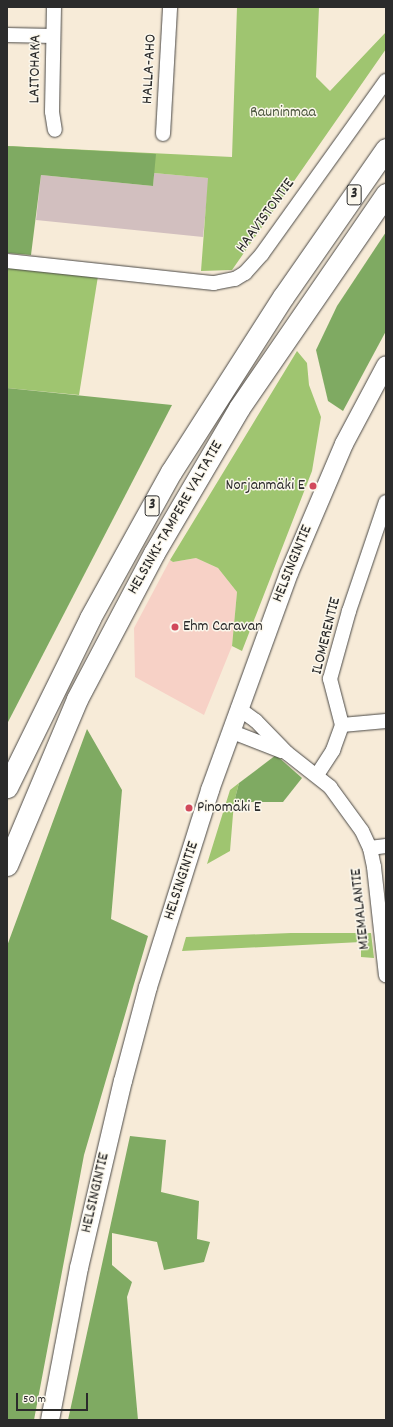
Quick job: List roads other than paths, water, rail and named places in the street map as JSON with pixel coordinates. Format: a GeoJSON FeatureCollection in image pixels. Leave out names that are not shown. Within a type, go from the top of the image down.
{"type":"FeatureCollection","features":[{"type":"Feature","properties":{"kind":"highway","name":"HELSINKI-TAMPERE VALTATIE"},"geometry":{"type":"LineString","coordinates":[[7,788],[90,618],[171,472],[283,297],[386,149]]}},
{"type":"Feature","properties":{"kind":"highway","name":"HELSINKI-TAMPERE VALTATIE"},"geometry":{"type":"LineString","coordinates":[[7,865],[77,699],[154,553],[239,408],[386,194]]}},
{"type":"Feature","properties":{"kind":"main road","name":"HELSINGINTIE"},"geometry":{"type":"LineString","coordinates":[[50,1420],[97,1183],[148,987],[230,731],[269,623],[313,514],[344,444],[386,365]]}},
{"type":"Feature","properties":{"kind":"street","name":"LAITOHAKA"},"geometry":{"type":"LineString","coordinates":[[54,7],[52,112],[55,130]]}},
{"type":"Feature","properties":{"kind":"street","name":"HALLA-AHO"},"geometry":{"type":"LineString","coordinates":[[164,134],[170,7]]}},
{"type":"Feature","properties":{"kind":"street"},"geometry":{"type":"LineString","coordinates":[[7,34],[53,36]]}},
{"type":"Feature","properties":{"kind":"street","name":"HAAVISTONTIE"},"geometry":{"type":"LineString","coordinates":[[7,261],[214,282],[235,279],[245,273],[262,254],[386,81]]}},
{"type":"Feature","properties":{"kind":"street","name":"ILOMERENTIE"},"geometry":{"type":"LineString","coordinates":[[342,725],[330,679],[349,611],[386,502]]}},
{"type":"Feature","properties":{"kind":"street","name":"MIEMALANTIE"},"geometry":{"type":"LineString","coordinates":[[238,708],[256,721],[287,753],[317,775],[340,797],[370,848],[386,975]]}},
{"type":"Feature","properties":{"kind":"street"},"geometry":{"type":"LineString","coordinates":[[317,775],[333,750],[342,725],[386,721]]}},
{"type":"Feature","properties":{"kind":"street","name":"MIEMALANTIE"},"geometry":{"type":"LineString","coordinates":[[230,731],[287,753]]}},
{"type":"Feature","properties":{"kind":"street"},"geometry":{"type":"LineString","coordinates":[[370,848],[386,846]]}},
{"type":"Feature","properties":{"kind":"place","name":"Norjanmäki E"},"geometry":{"type":"Point","coordinates":[313,486]}},
{"type":"Feature","properties":{"kind":"place","name":"Ehm Caravan"},"geometry":{"type":"Point","coordinates":[175,627]}},
{"type":"Feature","properties":{"kind":"place","name":"Pinomäki E"},"geometry":{"type":"Point","coordinates":[189,808]}},
{"type":"Feature","properties":{"kind":"park label","name":"Rauninmaa"},"geometry":{"type":"Point","coordinates":[283,113]}}]}
